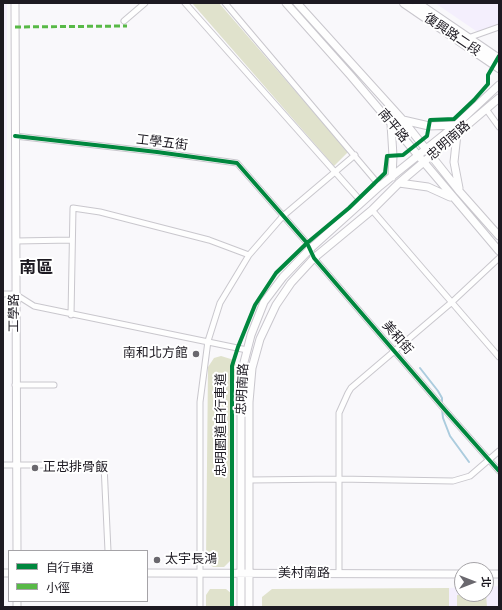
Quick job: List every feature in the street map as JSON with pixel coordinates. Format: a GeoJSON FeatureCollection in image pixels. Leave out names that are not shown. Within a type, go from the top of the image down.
{"type":"FeatureCollection","features":[{"type":"Feature","properties":{"kind":"main road","name":"復興路二段"},"geometry":{"type":"LineString","coordinates":[[404,3],[499,68]]}},
{"type":"Feature","properties":{"kind":"main road","name":"復興路二段"},"geometry":{"type":"LineString","coordinates":[[417,3],[499,59]]}},
{"type":"Feature","properties":{"kind":"street","name":"工學路"},"geometry":{"type":"LineString","coordinates":[[15,3],[17,550]]}},
{"type":"Feature","properties":{"kind":"street"},"geometry":{"type":"LineString","coordinates":[[124,21],[145,3]]}},
{"type":"Feature","properties":{"kind":"street"},"geometry":{"type":"LineString","coordinates":[[185,3],[359,199],[360,204]]}},
{"type":"Feature","properties":{"kind":"street"},"geometry":{"type":"LineString","coordinates":[[224,3],[380,186]]}},
{"type":"Feature","properties":{"kind":"street","name":"南平路"},"geometry":{"type":"LineString","coordinates":[[286,3],[425,162],[499,251]]}},
{"type":"Feature","properties":{"kind":"street","name":"南平路"},"geometry":{"type":"LineString","coordinates":[[297,3],[402,119],[460,192],[499,236]]}},
{"type":"Feature","properties":{"kind":"street"},"geometry":{"type":"LineString","coordinates":[[468,38],[499,27]]}},
{"type":"Feature","properties":{"kind":"street","name":"忠明南路"},"geometry":{"type":"LineString","coordinates":[[241,607],[241,374],[246,350],[264,302],[283,277],[310,249],[380,186],[456,125],[499,85]]}},
{"type":"Feature","properties":{"kind":"street","name":"忠明南路"},"geometry":{"type":"LineString","coordinates":[[249,607],[249,402],[254,359],[260,339],[276,305],[291,283],[314,258],[372,210],[399,183],[499,98]]}},
{"type":"Feature","properties":{"kind":"street"},"geometry":{"type":"LineString","coordinates":[[486,109],[499,127]]}},
{"type":"Feature","properties":{"kind":"street"},"geometry":{"type":"LineString","coordinates":[[402,119],[418,125],[456,125]]}},
{"type":"Feature","properties":{"kind":"street"},"geometry":{"type":"LineString","coordinates":[[391,124],[393,156],[392,177]]}},
{"type":"Feature","properties":{"kind":"street"},"geometry":{"type":"LineString","coordinates":[[457,134],[454,172],[460,192]]}},
{"type":"Feature","properties":{"kind":"street","name":"工學五街"},"geometry":{"type":"LineString","coordinates":[[15,136],[232,162],[237,164],[283,216]]}},
{"type":"Feature","properties":{"kind":"street"},"geometry":{"type":"LineString","coordinates":[[200,607],[200,402],[208,341],[220,303],[249,255],[283,216],[355,155]]}},
{"type":"Feature","properties":{"kind":"street"},"geometry":{"type":"LineString","coordinates":[[399,183],[428,187],[454,198]]}},
{"type":"Feature","properties":{"kind":"street"},"geometry":{"type":"LineString","coordinates":[[71,315],[74,208],[100,212],[209,240],[249,255]]}},
{"type":"Feature","properties":{"kind":"street"},"geometry":{"type":"LineString","coordinates":[[372,210],[499,357]]}},
{"type":"Feature","properties":{"kind":"street","name":"美和街"},"geometry":{"type":"LineString","coordinates":[[283,216],[310,249],[314,258],[499,471]]}},
{"type":"Feature","properties":{"kind":"street"},"geometry":{"type":"LineString","coordinates":[[16,241],[72,240]]}},
{"type":"Feature","properties":{"kind":"street"},"geometry":{"type":"LineString","coordinates":[[339,574],[339,413],[351,388],[452,302],[499,258]]}},
{"type":"Feature","properties":{"kind":"street"},"geometry":{"type":"LineString","coordinates":[[3,294],[15,294],[34,306],[71,315],[208,341],[246,350]]}},
{"type":"Feature","properties":{"kind":"street"},"geometry":{"type":"LineString","coordinates":[[16,385],[54,385]]}},
{"type":"Feature","properties":{"kind":"street"},"geometry":{"type":"LineString","coordinates":[[250,480],[338,479],[453,481],[470,476],[499,451]]}},
{"type":"Feature","properties":{"kind":"street"},"geometry":{"type":"LineString","coordinates":[[3,465],[104,465],[108,550]]}},
{"type":"Feature","properties":{"kind":"street","name":"美村南路"},"geometry":{"type":"LineString","coordinates":[[148,573],[454,574]]}},
{"type":"Feature","properties":{"kind":"shaded area"},"geometry":{"type":"Polygon","coordinates":[[[3,3],[7,3],[7,138],[4,281],[3,3]]]}},
{"type":"Feature","properties":{"kind":"shaded area"},"geometry":{"type":"Polygon","coordinates":[[[435,3],[499,3],[499,24],[479,33],[435,3]]]}},
{"type":"Feature","properties":{"kind":"shaded area"},"geometry":{"type":"Polygon","coordinates":[[[494,586],[499,586],[499,607],[449,607],[449,588],[454,588],[454,602],[494,602],[494,586]]]}},
{"type":"Feature","properties":{"kind":"green space"},"geometry":{"type":"Polygon","coordinates":[[[192,3],[219,3],[348,152],[334,166],[192,3]]]}},
{"type":"Feature","properties":{"kind":"green space"},"geometry":{"type":"Polygon","coordinates":[[[221,356],[234,360],[236,366],[232,401],[233,558],[224,567],[213,567],[206,560],[208,367],[214,358],[221,356]]]}},
{"type":"Feature","properties":{"kind":"green space"},"geometry":{"type":"Polygon","coordinates":[[[449,588],[449,607],[262,607],[262,597],[272,589],[449,588]]]}},
{"type":"Feature","properties":{"kind":"green space"},"geometry":{"type":"Polygon","coordinates":[[[210,589],[226,589],[232,594],[232,607],[206,607],[206,595],[210,589]]]}},
{"type":"Feature","properties":{"kind":"green space"},"geometry":{"type":"Polygon","coordinates":[[[457,602],[487,602],[487,607],[457,607],[457,602]]]}},
{"type":"Feature","properties":{"kind":"waterway"},"geometry":{"type":"LineString","coordinates":[[420,368],[438,391],[442,398],[442,404]]}},
{"type":"Feature","properties":{"kind":"waterway"},"geometry":{"type":"LineString","coordinates":[[442,409],[443,418],[450,436],[469,462]]}},
{"type":"Feature","properties":{"kind":"marked path"},"geometry":{"type":"LineString","coordinates":[[15,27],[127,26]]}},
{"type":"Feature","properties":{"kind":"cycle path","name":"忠明園道自行車道"},"geometry":{"type":"LineString","coordinates":[[232,607],[232,366],[255,305],[276,273],[307,243],[349,208],[385,173],[387,156],[403,155],[427,136],[430,120],[454,119],[474,100],[488,84],[488,75],[499,56]]}},
{"type":"Feature","properties":{"kind":"cycle path"},"geometry":{"type":"LineString","coordinates":[[15,136],[157,152],[237,163],[307,243],[314,258],[499,471]]}},
{"type":"Feature","properties":{"kind":"place","name":"南和北方館"},"geometry":{"type":"Point","coordinates":[196,354]}},
{"type":"Feature","properties":{"kind":"place","name":"正忠排骨飯"},"geometry":{"type":"Point","coordinates":[35,468]}},
{"type":"Feature","properties":{"kind":"place","name":"太宇長鴻"},"geometry":{"type":"Point","coordinates":[157,560]}},
{"type":"Feature","properties":{"kind":"district","name":"南區"},"geometry":{"type":"Point","coordinates":[36,269]}}]}
